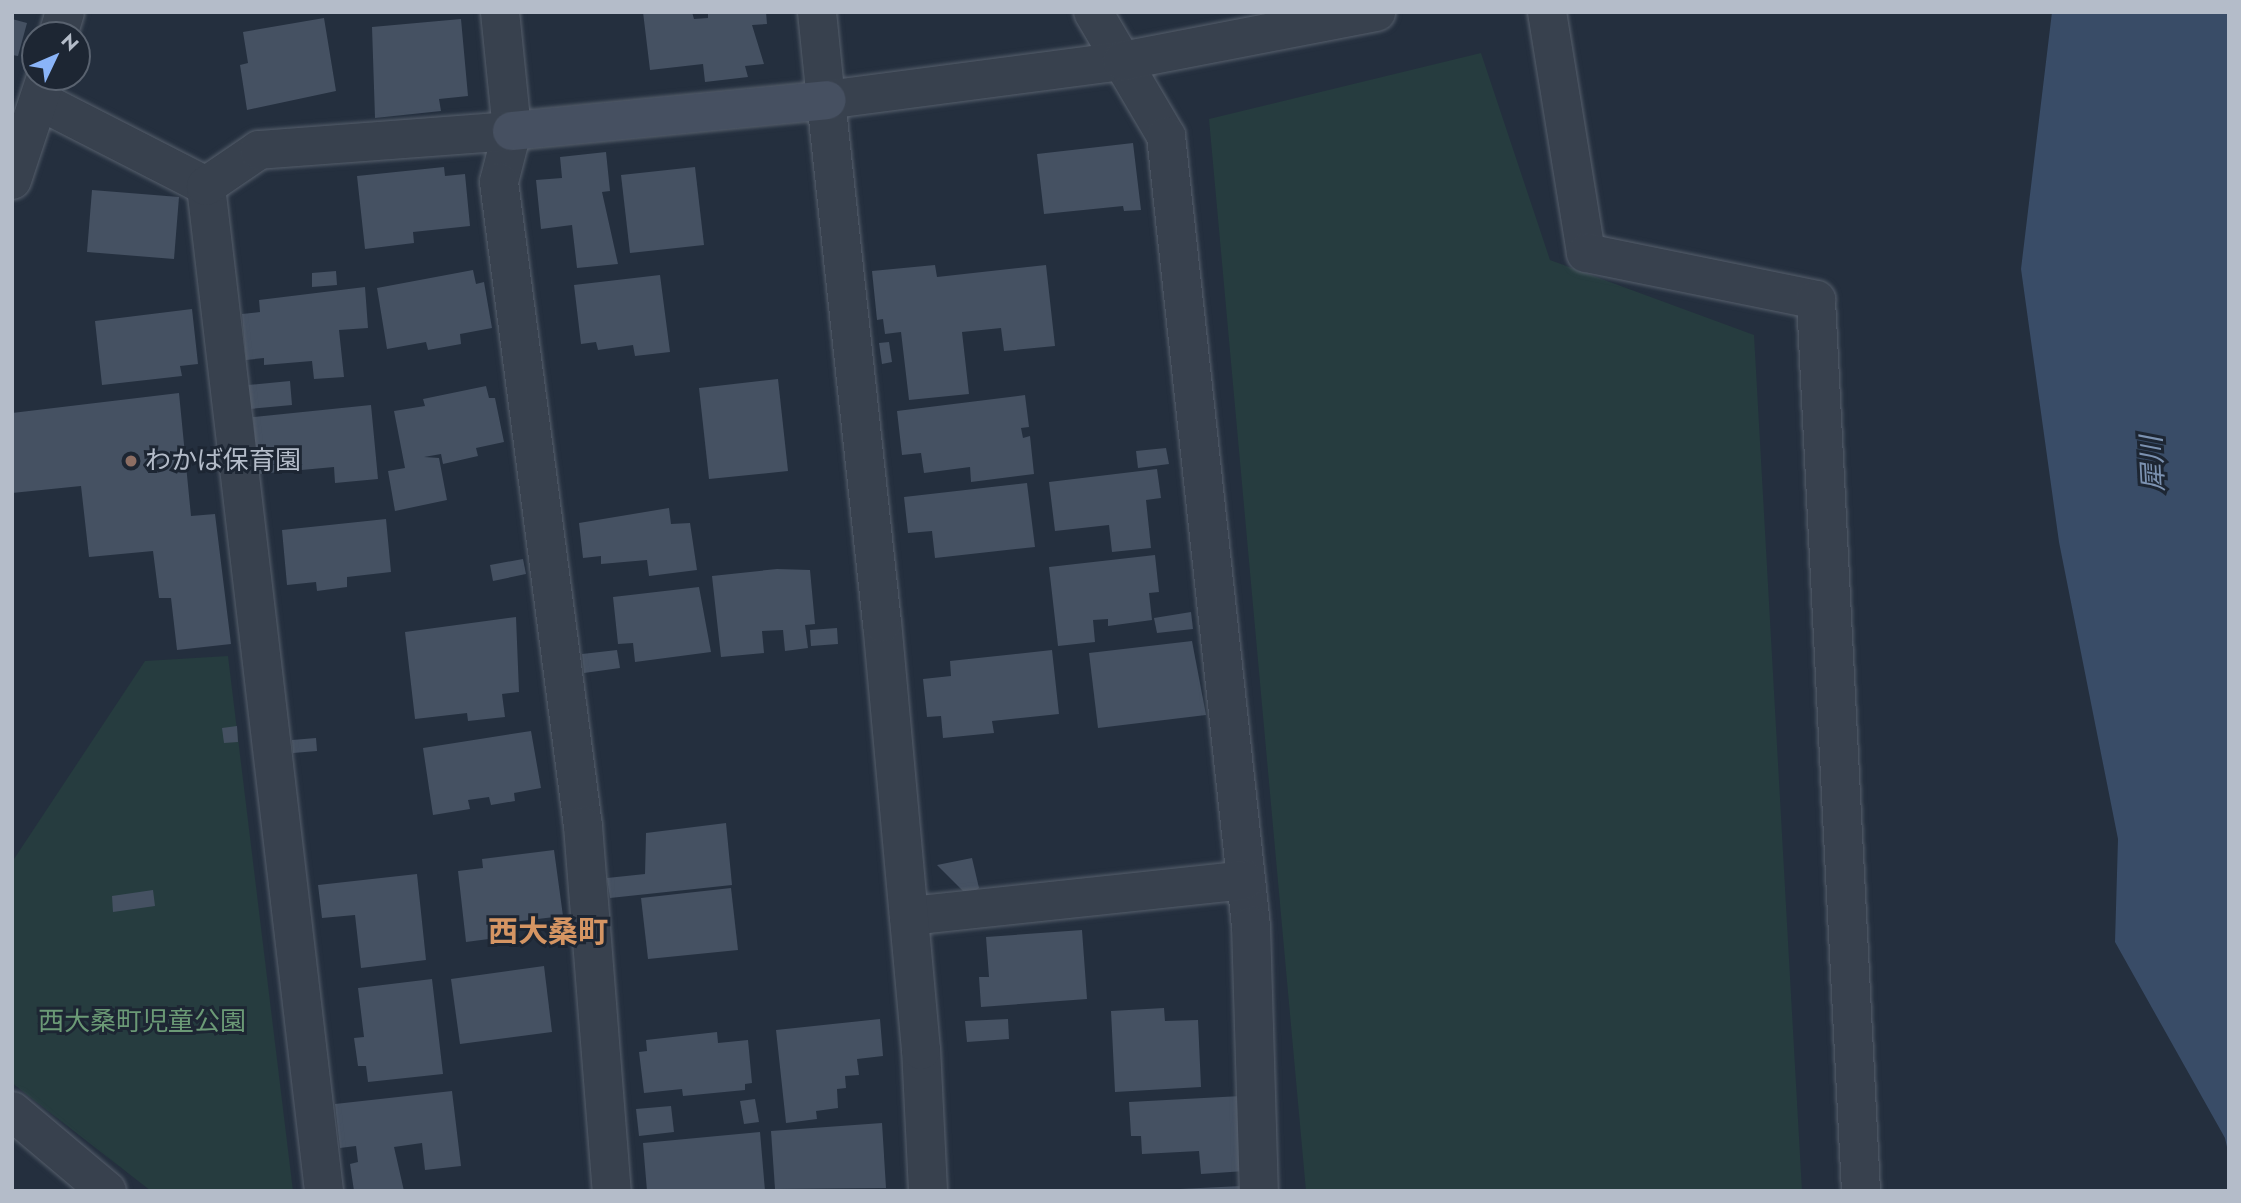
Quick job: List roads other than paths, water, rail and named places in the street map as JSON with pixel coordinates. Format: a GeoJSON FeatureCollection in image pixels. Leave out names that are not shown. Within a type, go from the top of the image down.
{"type":"FeatureCollection","features":[{"type":"Feature","properties":{"kind":"street"},"geometry":{"type":"LineString","coordinates":[[500,12],[512,131],[499,182],[583,826],[612,1191]]}},
{"type":"Feature","properties":{"kind":"street"},"geometry":{"type":"LineString","coordinates":[[817,12],[909,916],[928,1191]]}},
{"type":"Feature","properties":{"kind":"street"},"geometry":{"type":"LineString","coordinates":[[1093,12],[1166,136],[1245,880],[1259,1191]]}},
{"type":"Feature","properties":{"kind":"street"},"geometry":{"type":"LineString","coordinates":[[206,186],[259,150],[512,131],[826,100],[1122,61],[1376,12]]}},
{"type":"Feature","properties":{"kind":"street"},"geometry":{"type":"LineString","coordinates":[[1547,12],[1586,254],[1816,300],[1861,1191]]}},
{"type":"Feature","properties":{"kind":"street"},"geometry":{"type":"LineString","coordinates":[[12,180],[42,91]]}},
{"type":"Feature","properties":{"kind":"street"},"geometry":{"type":"LineString","coordinates":[[46,91],[206,186]]}},
{"type":"Feature","properties":{"kind":"street"},"geometry":{"type":"LineString","coordinates":[[206,186],[324,1191]]}},
{"type":"Feature","properties":{"kind":"street"},"geometry":{"type":"LineString","coordinates":[[909,916],[1245,880]]}},
{"type":"Feature","properties":{"kind":"street"},"geometry":{"type":"LineString","coordinates":[[12,1111],[107,1191]]}},
{"type":"Feature","properties":{"kind":"water","name":"犀川"},"geometry":{"type":"Polygon","coordinates":[[[2052,12],[2229,12],[2229,1156],[2225,1138],[2115,942],[2118,839],[2059,542],[2021,269],[2052,12]]]}},
{"type":"Feature","properties":{"kind":"place","name":"わかば保育園"},"geometry":{"type":"Point","coordinates":[131,461]}},
{"type":"Feature","properties":{"kind":"district","name":"西大桑町"},"geometry":{"type":"Point","coordinates":[548,932]}},
{"type":"Feature","properties":{"kind":"park label","name":"西大桑町児童公園"},"geometry":{"type":"Point","coordinates":[142,1022]}}]}
